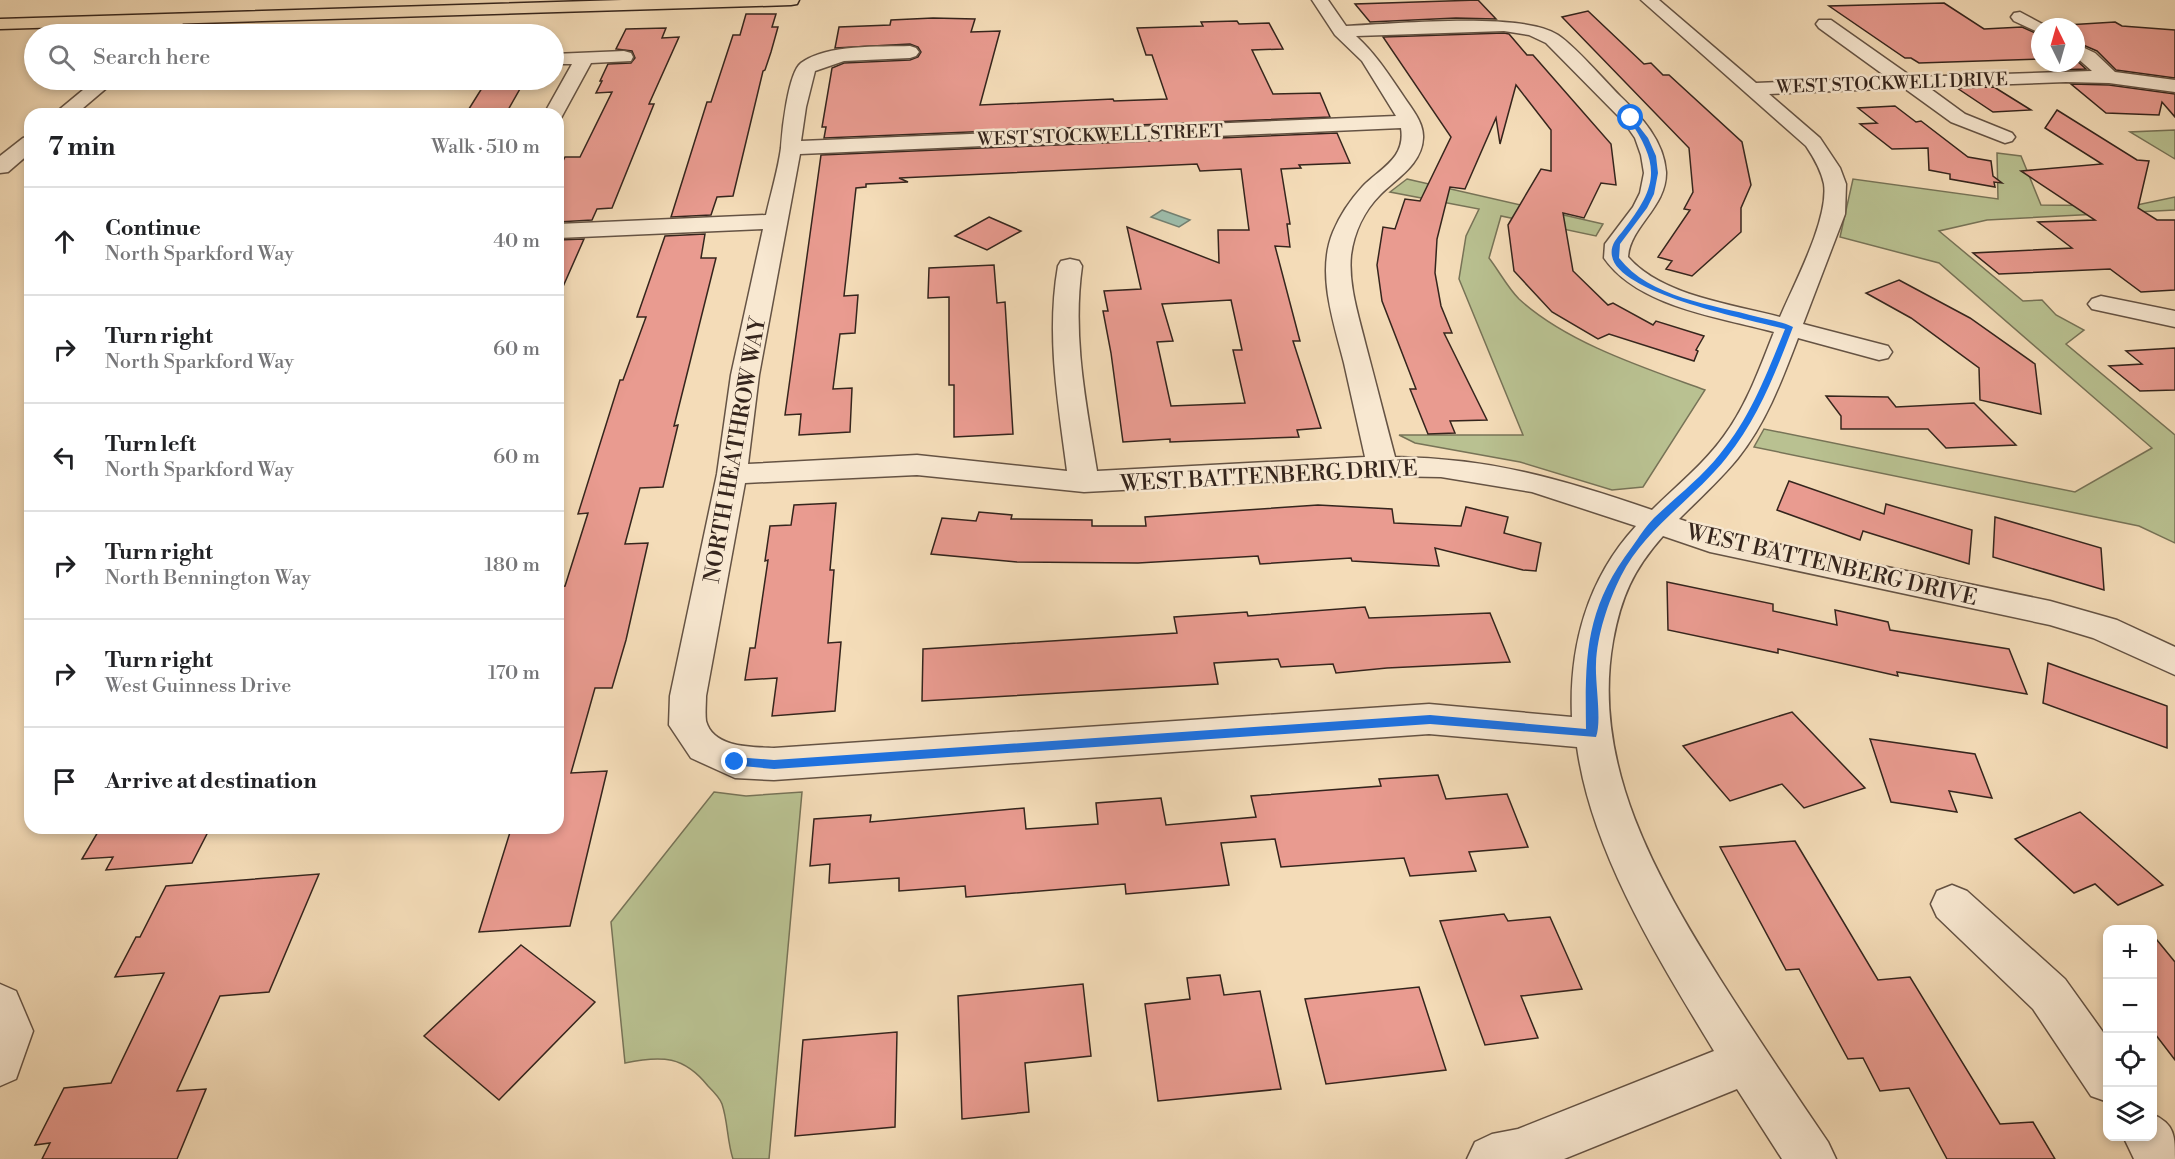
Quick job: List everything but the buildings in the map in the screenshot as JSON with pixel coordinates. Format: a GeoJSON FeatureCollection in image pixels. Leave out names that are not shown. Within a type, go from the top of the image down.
{"type":"FeatureCollection","features":[{"type":"Feature","properties":{"kind":"main road"},"geometry":{"type":"LineString","coordinates":[[0,15],[488,0]]}},
{"type":"Feature","properties":{"kind":"main road"},"geometry":{"type":"LineString","coordinates":[[401,12],[457,6],[657,0]]}},
{"type":"Feature","properties":{"kind":"main road"},"geometry":{"type":"LineString","coordinates":[[0,24],[791,0]]}},
{"type":"Feature","properties":{"kind":"street"},"geometry":{"type":"LineString","coordinates":[[1320,0],[1341,32],[1369,58],[1410,122],[1413,137],[1409,153],[1399,167],[1372,190],[1356,209],[1344,233],[1339,256],[1339,278],[1345,313],[1382,466]]}},
{"type":"Feature","properties":{"kind":"street"},"geometry":{"type":"LineString","coordinates":[[1649,0],[1813,142],[1825,158],[1834,177],[1837,193],[1834,214],[1763,393],[1749,420],[1723,457],[1687,495],[1656,522],[1618,572],[1608,593],[1598,626],[1591,663],[1592,734],[1608,799],[1631,862],[1675,946],[1746,1062],[1811,1159]]}},
{"type":"Feature","properties":{"kind":"street"},"geometry":{"type":"LineString","coordinates":[[2020,17],[2031,23]]}},
{"type":"Feature","properties":{"kind":"street"},"geometry":{"type":"LineString","coordinates":[[173,24],[179,19]]}},
{"type":"Feature","properties":{"kind":"street"},"geometry":{"type":"LineString","coordinates":[[1825,24],[1966,122],[2005,137]]}},
{"type":"Feature","properties":{"kind":"street"},"geometry":{"type":"LineString","coordinates":[[1341,32],[1504,26],[1533,30],[1552,39],[1631,118],[1645,138],[1652,156],[1655,173],[1651,194],[1644,208],[1617,244],[1616,258],[1627,272],[1644,285],[1668,295],[1879,352]]}},
{"type":"Feature","properties":{"kind":"street","name":"NORTH HEATHROW WAY"},"geometry":{"type":"LineString","coordinates":[[910,52],[835,56],[818,61],[807,68],[790,131],[791,148],[746,375],[732,474],[688,696],[688,725],[704,747],[735,762],[774,764],[1430,719],[1592,734]]}},
{"type":"Feature","properties":{"kind":"street"},"geometry":{"type":"LineString","coordinates":[[2085,55],[2109,77]]}},
{"type":"Feature","properties":{"kind":"street"},"geometry":{"type":"LineString","coordinates":[[564,59],[624,57]]}},
{"type":"Feature","properties":{"kind":"street"},"geometry":{"type":"LineString","coordinates":[[558,108],[585,58]]}},
{"type":"Feature","properties":{"kind":"street","name":"WEST STOCKWELL DRIVE"},"geometry":{"type":"LineString","coordinates":[[1752,89],[2047,76],[2109,77],[2175,86]]}},
{"type":"Feature","properties":{"kind":"street"},"geometry":{"type":"LineString","coordinates":[[71,108],[94,90]]}},
{"type":"Feature","properties":{"kind":"street","name":"WEST STOCKWELL STREET"},"geometry":{"type":"LineString","coordinates":[[791,148],[1410,122]]}},
{"type":"Feature","properties":{"kind":"street"},"geometry":{"type":"LineString","coordinates":[[0,167],[24,147]]}},
{"type":"Feature","properties":{"kind":"street"},"geometry":{"type":"LineString","coordinates":[[564,231],[776,222]]}},
{"type":"Feature","properties":{"kind":"street"},"geometry":{"type":"LineString","coordinates":[[1070,266],[1065,291],[1064,318],[1084,482]]}},
{"type":"Feature","properties":{"kind":"street"},"geometry":{"type":"LineString","coordinates":[[2101,304],[2175,319]]}},
{"type":"Feature","properties":{"kind":"street","name":"WEST BATTENBERG DRIVE"},"geometry":{"type":"LineString","coordinates":[[732,474],[917,465],[1084,482],[1382,466],[1441,468],[1493,474],[1537,483],[1710,541],[2050,614],[2105,629],[2175,662]]}},
{"type":"Feature","properties":{"kind":"street"},"geometry":{"type":"LineString","coordinates":[[1952,904],[2049,994],[2103,1072]]}},
{"type":"Feature","properties":{"kind":"street"},"geometry":{"type":"LineString","coordinates":[[0,1006],[10,1031],[0,1063]]}},
{"type":"Feature","properties":{"kind":"street"},"geometry":{"type":"LineString","coordinates":[[1492,1159],[1518,1153],[1746,1062]]}},
{"type":"Feature","properties":{"kind":"street"},"geometry":{"type":"LineString","coordinates":[[2150,1141],[2163,1159]]}},
{"type":"Feature","properties":{"kind":"green space"},"geometry":{"type":"Polygon","coordinates":[[[2175,130],[2175,159],[2130,132],[2175,130]]]}},
{"type":"Feature","properties":{"kind":"green space"},"geometry":{"type":"Polygon","coordinates":[[[1997,153],[2021,156],[2041,205],[2132,206],[2175,197],[2175,210],[1987,220],[1939,231],[2023,301],[2042,300],[2056,315],[2084,330],[2066,344],[2175,435],[2175,543],[2139,526],[1754,447],[1764,429],[2075,492],[2152,448],[1939,263],[1840,237],[1853,179],[1998,199],[1997,153]]]}},
{"type":"Feature","properties":{"kind":"green space"},"geometry":{"type":"Polygon","coordinates":[[[1407,179],[1603,224],[1596,236],[1501,216],[1489,258],[1519,299],[1560,329],[1608,353],[1705,390],[1643,487],[1612,490],[1520,462],[1415,443],[1399,435],[1523,435],[1459,279],[1466,236],[1479,209],[1390,192],[1407,179]]]}},
{"type":"Feature","properties":{"kind":"green space"},"geometry":{"type":"Polygon","coordinates":[[[714,792],[746,796],[802,792],[769,1159],[733,1159],[721,1102],[699,1076],[681,1063],[650,1059],[625,1063],[611,922],[714,792]]]}},
{"type":"Feature","properties":{"kind":"shaded area"},"geometry":{"type":"Polygon","coordinates":[[[1162,210],[1190,220],[1179,227],[1151,217],[1162,210]]]}},
{"type":"Feature","properties":{"kind":"route"},"geometry":{"type":"LineString","coordinates":[[735,762],[774,764],[1430,719],[1592,734],[1591,663],[1594,638],[1608,593],[1618,572],[1656,522],[1687,495],[1723,457],[1749,420],[1763,393],[1789,327],[1668,295],[1644,285],[1627,272],[1616,258],[1617,244],[1644,208],[1651,194],[1655,173],[1645,138],[1631,118]]}}]}
